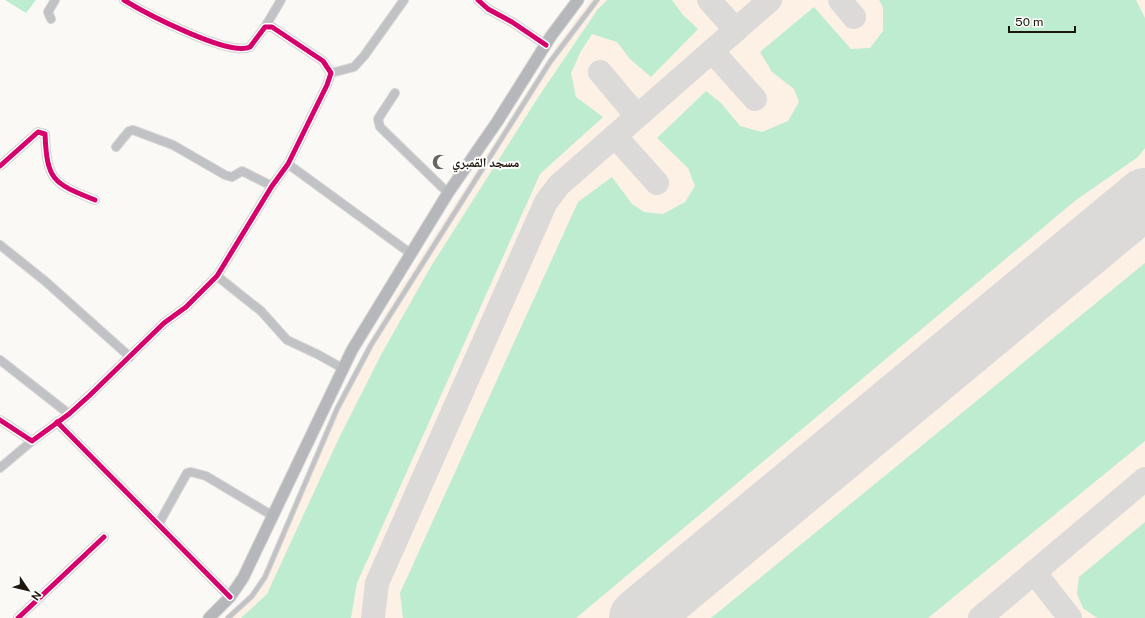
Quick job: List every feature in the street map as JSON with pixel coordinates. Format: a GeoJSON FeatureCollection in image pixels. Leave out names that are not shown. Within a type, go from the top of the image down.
{"type":"FeatureCollection","features":[{"type":"Feature","properties":{"kind":"main road"},"geometry":{"type":"LineString","coordinates":[[209,618],[230,596],[243,578],[344,369],[410,253],[546,45],[578,0]]}},
{"type":"Feature","properties":{"kind":"street"},"geometry":{"type":"LineString","coordinates":[[51,19],[48,12],[55,0]]}},
{"type":"Feature","properties":{"kind":"street"},"geometry":{"type":"LineString","coordinates":[[124,0],[144,13],[185,32],[239,49],[250,46],[265,27],[281,0]]}},
{"type":"Feature","properties":{"kind":"street"},"geometry":{"type":"LineString","coordinates":[[331,73],[354,67],[364,56],[404,0]]}},
{"type":"Feature","properties":{"kind":"street"},"geometry":{"type":"LineString","coordinates":[[478,0],[488,9],[512,22],[546,45]]}},
{"type":"Feature","properties":{"kind":"street"},"geometry":{"type":"LineString","coordinates":[[265,27],[272,27],[285,34],[323,61],[331,73]]}},
{"type":"Feature","properties":{"kind":"street"},"geometry":{"type":"LineString","coordinates":[[0,468],[32,441],[69,414],[164,323],[186,307],[217,276],[272,186],[288,164],[327,85],[331,73]]}},
{"type":"Feature","properties":{"kind":"street"},"geometry":{"type":"LineString","coordinates":[[395,92],[378,119],[380,127],[448,193]]}},
{"type":"Feature","properties":{"kind":"street"},"geometry":{"type":"LineString","coordinates":[[116,147],[129,131],[134,130],[173,145],[225,175],[232,177],[242,172],[272,186]]}},
{"type":"Feature","properties":{"kind":"street"},"geometry":{"type":"LineString","coordinates":[[0,166],[38,132],[42,132],[45,134],[48,165],[56,180],[64,188],[95,200]]}},
{"type":"Feature","properties":{"kind":"street"},"geometry":{"type":"LineString","coordinates":[[288,164],[410,253]]}},
{"type":"Feature","properties":{"kind":"street"},"geometry":{"type":"LineString","coordinates":[[0,245],[45,281],[130,357]]}},
{"type":"Feature","properties":{"kind":"street"},"geometry":{"type":"LineString","coordinates":[[217,276],[261,311],[287,340],[344,369]]}},
{"type":"Feature","properties":{"kind":"street"},"geometry":{"type":"LineString","coordinates":[[0,360],[69,414]]}},
{"type":"Feature","properties":{"kind":"street"},"geometry":{"type":"LineString","coordinates":[[0,420],[32,441]]}},
{"type":"Feature","properties":{"kind":"street"},"geometry":{"type":"LineString","coordinates":[[57,422],[230,596]]}},
{"type":"Feature","properties":{"kind":"street"},"geometry":{"type":"LineString","coordinates":[[158,525],[187,473],[190,472],[206,476],[273,516]]}},
{"type":"Feature","properties":{"kind":"street"},"geometry":{"type":"LineString","coordinates":[[18,618],[104,537]]}},
{"type":"Feature","properties":{"kind":"lane"},"geometry":{"type":"LineString","coordinates":[[228,618],[252,596],[265,577],[337,409],[386,318],[550,62],[597,0]]}},
{"type":"Feature","properties":{"kind":"shaded area"},"geometry":{"type":"Polygon","coordinates":[[[590,0],[1145,0],[1145,618],[223,618],[257,588],[342,393],[399,290],[555,48],[590,0]]]}},
{"type":"Feature","properties":{"kind":"green space"},"geometry":{"type":"Polygon","coordinates":[[[5,0],[36,0],[26,13],[5,0]]]}},
{"type":"Feature","properties":{"kind":"green space"},"geometry":{"type":"Polygon","coordinates":[[[607,0],[672,0],[683,15],[698,29],[651,77],[630,59],[617,42],[592,34],[581,51],[571,73],[576,97],[603,117],[540,174],[357,583],[351,618],[241,618],[267,594],[339,438],[382,353],[430,268],[539,96],[598,9],[607,0]]]}},
{"type":"Feature","properties":{"kind":"green space"},"geometry":{"type":"Polygon","coordinates":[[[879,0],[1136,0],[1145,18],[1145,148],[1138,157],[1076,200],[576,618],[403,618],[400,593],[578,202],[612,177],[632,204],[644,212],[663,214],[685,202],[695,186],[688,168],[657,138],[706,91],[721,103],[740,126],[762,132],[788,121],[799,102],[794,89],[772,72],[760,52],[814,7],[851,49],[870,48],[883,31],[883,8],[879,0]]]}},
{"type":"Feature","properties":{"kind":"green space"},"geometry":{"type":"Polygon","coordinates":[[[1145,263],[1145,441],[928,618],[711,618],[1145,263]]]}},
{"type":"Feature","properties":{"kind":"green space"},"geometry":{"type":"Polygon","coordinates":[[[1145,522],[1145,618],[1097,618],[1083,608],[1077,594],[1079,577],[1145,522]]]}},
{"type":"Feature","properties":{"kind":"taxiway"},"geometry":{"type":"LineString","coordinates":[[709,0],[736,30]]}},
{"type":"Feature","properties":{"kind":"taxiway"},"geometry":{"type":"LineString","coordinates":[[373,618],[377,583],[546,202],[559,185],[770,0]]}},
{"type":"Feature","properties":{"kind":"taxiway"},"geometry":{"type":"LineString","coordinates":[[840,0],[854,17]]}},
{"type":"Feature","properties":{"kind":"taxiway"},"geometry":{"type":"LineString","coordinates":[[712,51],[755,99]]}},
{"type":"Feature","properties":{"kind":"taxiway"},"geometry":{"type":"LineString","coordinates":[[600,72],[637,116]]}},
{"type":"Feature","properties":{"kind":"taxiway"},"geometry":{"type":"LineString","coordinates":[[615,136],[657,183]]}},
{"type":"Feature","properties":{"kind":"taxiway"},"geometry":{"type":"LineString","coordinates":[[980,618],[1145,479]]}},
{"type":"Feature","properties":{"kind":"taxiway"},"geometry":{"type":"LineString","coordinates":[[1034,572],[1070,618]]}},
{"type":"Feature","properties":{"kind":"runway"},"geometry":{"type":"LineString","coordinates":[[639,618],[1145,198]]}},
{"type":"Feature","properties":{"kind":"cycle path"},"geometry":{"type":"LineString","coordinates":[[0,420],[32,441],[69,414],[164,323],[186,307],[217,276],[272,186],[288,164],[327,85],[331,73],[323,61],[272,27],[265,27],[250,47],[239,48],[224,46],[187,32],[124,0]]}},
{"type":"Feature","properties":{"kind":"cycle path"},"geometry":{"type":"LineString","coordinates":[[478,0],[488,9],[512,22],[546,45]]}},
{"type":"Feature","properties":{"kind":"cycle path"},"geometry":{"type":"LineString","coordinates":[[0,166],[38,132],[45,134],[48,162],[55,178],[61,184],[70,189],[95,200]]}},
{"type":"Feature","properties":{"kind":"cycle path"},"geometry":{"type":"LineString","coordinates":[[57,422],[230,597]]}},
{"type":"Feature","properties":{"kind":"cycle path"},"geometry":{"type":"LineString","coordinates":[[18,618],[104,537]]}},
{"type":"Feature","properties":{"kind":"place","name":"مسجد القمبري"},"geometry":{"type":"Point","coordinates":[440,162]}}]}
